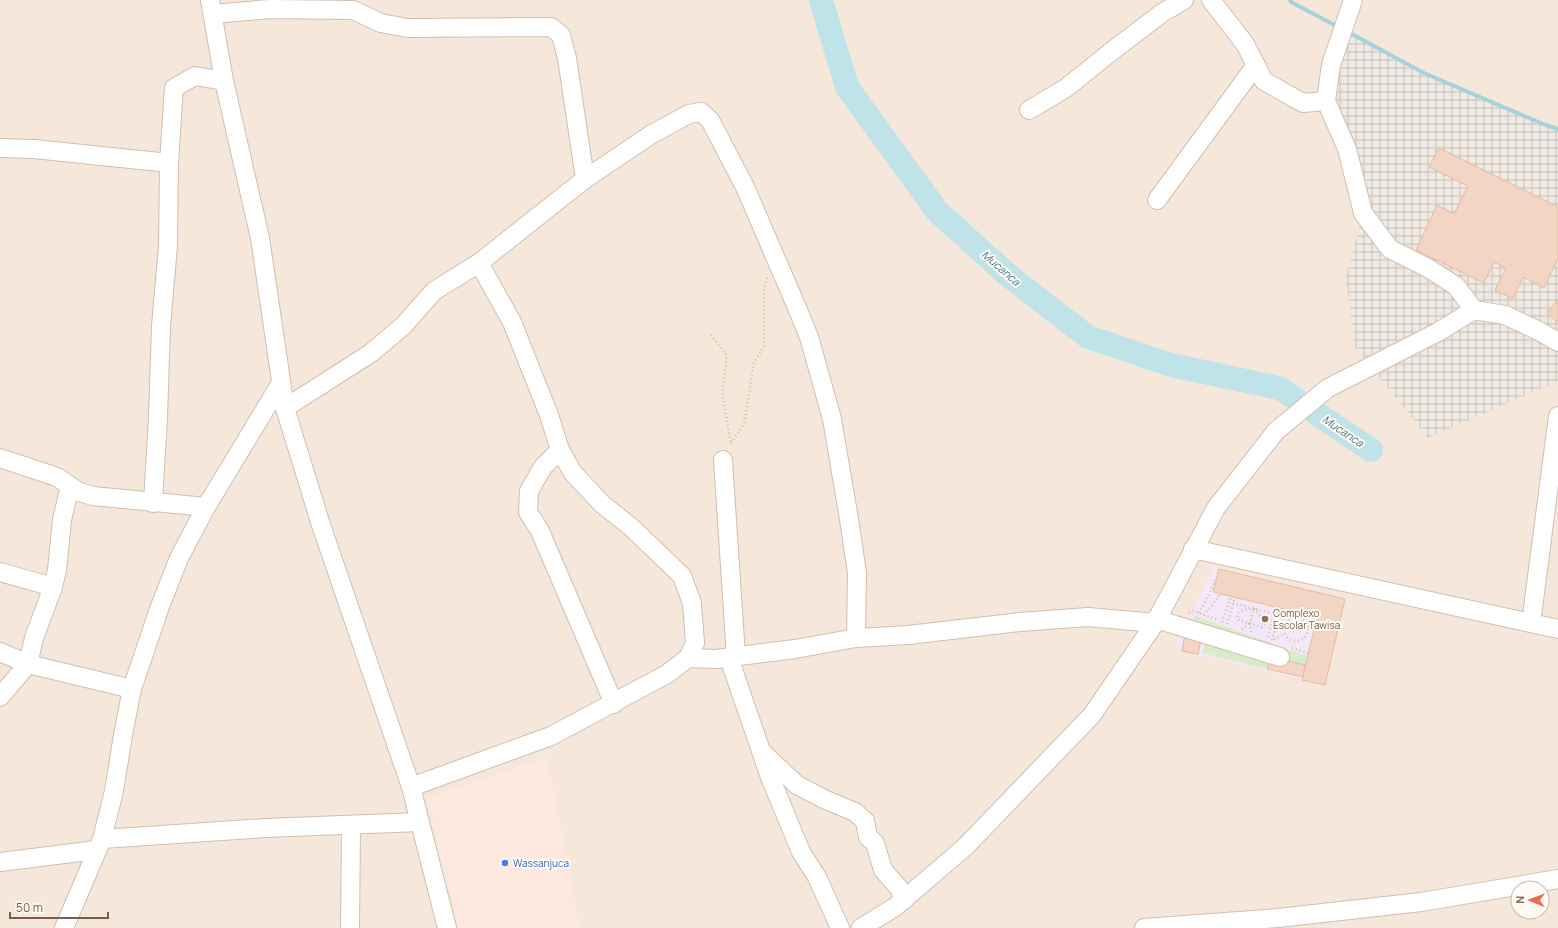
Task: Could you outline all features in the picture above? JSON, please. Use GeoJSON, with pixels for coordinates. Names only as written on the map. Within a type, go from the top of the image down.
{"type":"FeatureCollection","features":[{"type":"Feature","properties":{"kind":"street"},"geometry":{"type":"LineString","coordinates":[[1029,110],[1066,88],[1162,13],[1184,0]]}},
{"type":"Feature","properties":{"kind":"street"},"geometry":{"type":"LineString","coordinates":[[1212,0],[1245,44],[1264,80],[1303,103],[1326,101]]}},
{"type":"Feature","properties":{"kind":"street"},"geometry":{"type":"LineString","coordinates":[[1353,0],[1331,65],[1326,101],[1346,149],[1363,213],[1390,249],[1428,268],[1456,286],[1474,310]]}},
{"type":"Feature","properties":{"kind":"street"},"geometry":{"type":"LineString","coordinates":[[448,928],[411,787],[321,525],[285,408],[260,238],[224,81],[212,7],[353,10],[381,23],[407,28],[551,27],[561,35],[567,58],[585,179]]}},
{"type":"Feature","properties":{"kind":"street"},"geometry":{"type":"LineString","coordinates":[[1157,200],[1256,65]]}},
{"type":"Feature","properties":{"kind":"street"},"geometry":{"type":"LineString","coordinates":[[153,503],[161,326],[168,246],[169,163],[174,88],[195,76],[224,81]]}},
{"type":"Feature","properties":{"kind":"street"},"geometry":{"type":"LineString","coordinates":[[285,408],[370,353],[403,326],[434,291],[479,263],[585,179],[652,134],[689,114],[701,112],[710,120],[745,188],[809,337],[832,419],[850,519],[857,573],[856,638]]}},
{"type":"Feature","properties":{"kind":"street"},"geometry":{"type":"LineString","coordinates":[[0,148],[34,149],[169,163]]}},
{"type":"Feature","properties":{"kind":"street"},"geometry":{"type":"LineString","coordinates":[[411,787],[552,736],[614,704],[667,674],[688,658],[695,643],[692,602],[682,576],[631,527],[602,504],[573,473],[560,450],[549,415],[512,322],[479,263]]}},
{"type":"Feature","properties":{"kind":"street"},"geometry":{"type":"LineString","coordinates":[[861,928],[904,900],[965,847],[1092,715],[1155,621],[1216,508],[1276,430],[1328,388],[1438,332],[1474,310],[1505,315],[1558,342]]}},
{"type":"Feature","properties":{"kind":"street"},"geometry":{"type":"LineString","coordinates":[[64,928],[99,844],[114,791],[132,689],[159,609],[179,558],[206,507],[281,383]]}},
{"type":"Feature","properties":{"kind":"street"},"geometry":{"type":"LineString","coordinates":[[1531,623],[1558,416]]}},
{"type":"Feature","properties":{"kind":"street"},"geometry":{"type":"LineString","coordinates":[[560,450],[543,467],[529,491],[528,512],[540,531],[614,704]]}},
{"type":"Feature","properties":{"kind":"street"},"geometry":{"type":"LineString","coordinates":[[0,458],[57,477],[79,492],[93,496],[206,507]]}},
{"type":"Feature","properties":{"kind":"street"},"geometry":{"type":"LineString","coordinates":[[723,460],[732,657],[770,777],[801,852],[817,878],[840,928]]}},
{"type":"Feature","properties":{"kind":"street"},"geometry":{"type":"LineString","coordinates":[[0,696],[28,664],[34,638],[53,587],[57,570],[62,520],[70,486]]}},
{"type":"Feature","properties":{"kind":"street"},"geometry":{"type":"LineString","coordinates":[[1193,550],[1558,629]]}},
{"type":"Feature","properties":{"kind":"street"},"geometry":{"type":"LineString","coordinates":[[0,572],[53,587]]}},
{"type":"Feature","properties":{"kind":"street"},"geometry":{"type":"LineString","coordinates":[[688,658],[716,659],[856,638],[908,636],[1020,622],[1088,617],[1155,621],[1280,657]]}},
{"type":"Feature","properties":{"kind":"street"},"geometry":{"type":"LineString","coordinates":[[0,652],[28,664],[132,689]]}},
{"type":"Feature","properties":{"kind":"street"},"geometry":{"type":"LineString","coordinates":[[762,752],[797,785],[855,812],[865,821],[868,837],[875,843],[883,870],[899,888],[904,900]]}},
{"type":"Feature","properties":{"kind":"street"},"geometry":{"type":"LineString","coordinates":[[0,862],[99,844],[265,828],[351,826],[420,822]]}},
{"type":"Feature","properties":{"kind":"street"},"geometry":{"type":"LineString","coordinates":[[350,928],[351,826]]}},
{"type":"Feature","properties":{"kind":"street"},"geometry":{"type":"LineString","coordinates":[[1144,928],[1201,926],[1421,902],[1558,879]]}},
{"type":"Feature","properties":{"kind":"street"},"geometry":{"type":"LineString","coordinates":[[1278,918],[1299,928]]}},
{"type":"Feature","properties":{"kind":"path"},"geometry":{"type":"LineString","coordinates":[[723,460],[731,443],[744,424],[754,363],[764,346],[764,291],[768,276]]}},
{"type":"Feature","properties":{"kind":"path"},"geometry":{"type":"LineString","coordinates":[[712,335],[727,356],[722,392],[731,443]]}},
{"type":"Feature","properties":{"kind":"path"},"geometry":{"type":"LineString","coordinates":[[1199,613],[1216,580]]}},
{"type":"Feature","properties":{"kind":"path"},"geometry":{"type":"LineString","coordinates":[[1204,616],[1221,594]]}},
{"type":"Feature","properties":{"kind":"path"},"geometry":{"type":"LineString","coordinates":[[1222,622],[1231,596]]}},
{"type":"Feature","properties":{"kind":"path"},"geometry":{"type":"LineString","coordinates":[[1227,624],[1235,597]]}},
{"type":"Feature","properties":{"kind":"path"},"geometry":{"type":"LineString","coordinates":[[1234,603],[1274,614]]}},
{"type":"Feature","properties":{"kind":"path"},"geometry":{"type":"LineString","coordinates":[[1267,639],[1276,607]]}},
{"type":"Feature","properties":{"kind":"path"},"geometry":{"type":"LineString","coordinates":[[1281,608],[1272,640],[1285,634]]}},
{"type":"Feature","properties":{"kind":"path"},"geometry":{"type":"LineString","coordinates":[[1251,633],[1250,623],[1254,609]]}},
{"type":"Feature","properties":{"kind":"path"},"geometry":{"type":"LineString","coordinates":[[1254,609],[1266,622],[1262,627],[1239,620],[1237,617],[1238,613],[1244,610],[1254,609]]}},
{"type":"Feature","properties":{"kind":"path"},"geometry":{"type":"LineString","coordinates":[[1297,616],[1304,619],[1307,623],[1307,634],[1302,640],[1290,640],[1285,634],[1284,625],[1289,618],[1297,616]]}},
{"type":"Feature","properties":{"kind":"path"},"geometry":{"type":"LineString","coordinates":[[1307,623],[1317,617]]}},
{"type":"Feature","properties":{"kind":"path"},"geometry":{"type":"LineString","coordinates":[[1242,629],[1250,623]]}},
{"type":"Feature","properties":{"kind":"shaded area"},"geometry":{"type":"Polygon","coordinates":[[[0,0],[1558,0],[1558,928],[0,928],[0,0]]]}},
{"type":"Feature","properties":{"kind":"shaded area"},"geometry":{"type":"Polygon","coordinates":[[[1343,29],[1424,73],[1558,129],[1558,381],[1428,438],[1355,347],[1346,278],[1363,213],[1326,101],[1343,29]]]}},
{"type":"Feature","properties":{"kind":"shaded area","name":"Complexo Escolar Tawisa"},"geometry":{"type":"Polygon","coordinates":[[[1214,568],[1345,599],[1325,685],[1174,649],[1214,568]]]}},
{"type":"Feature","properties":{"kind":"shaded area","name":"Wassanjuca"},"geometry":{"type":"Polygon","coordinates":[[[547,757],[580,928],[458,928],[428,798],[547,757]]]}},
{"type":"Feature","properties":{"kind":"green space"},"geometry":{"type":"Polygon","coordinates":[[[1196,616],[1307,656],[1305,665],[1285,661],[1191,624],[1196,616]]]}},
{"type":"Feature","properties":{"kind":"green space"},"geometry":{"type":"Polygon","coordinates":[[[1206,641],[1270,657],[1267,669],[1202,653],[1206,641]]]}},
{"type":"Feature","properties":{"kind":"building"},"geometry":{"type":"Polygon","coordinates":[[[1439,148],[1558,207],[1558,258],[1544,288],[1523,277],[1513,299],[1495,290],[1506,268],[1494,262],[1484,283],[1416,250],[1437,205],[1454,214],[1468,186],[1429,167],[1439,148]]]}},
{"type":"Feature","properties":{"kind":"building"},"geometry":{"type":"Polygon","coordinates":[[[1558,299],[1558,322],[1547,314],[1558,299]]]}},
{"type":"Feature","properties":{"kind":"building"},"geometry":{"type":"Polygon","coordinates":[[[1219,569],[1345,599],[1325,685],[1302,680],[1317,617],[1213,592],[1219,569]]]}},
{"type":"Feature","properties":{"kind":"building"},"geometry":{"type":"Polygon","coordinates":[[[1185,635],[1201,639],[1198,654],[1182,651],[1185,635]]]}},
{"type":"Feature","properties":{"kind":"building"},"geometry":{"type":"Polygon","coordinates":[[[1185,635],[1201,639],[1198,654],[1182,651],[1185,635]]]}},
{"type":"Feature","properties":{"kind":"building"},"geometry":{"type":"Polygon","coordinates":[[[1270,657],[1305,665],[1303,677],[1267,669],[1270,657]]]}},
{"type":"Feature","properties":{"kind":"waterway","name":"Mucanca"},"geometry":{"type":"LineString","coordinates":[[821,0],[847,87],[937,211],[1009,276],[1088,337],[1171,365],[1279,388],[1296,399]]}},
{"type":"Feature","properties":{"kind":"waterway"},"geometry":{"type":"LineString","coordinates":[[1290,0],[1291,2],[1338,27]]}},
{"type":"Feature","properties":{"kind":"waterway"},"geometry":{"type":"LineString","coordinates":[[1348,32],[1424,73],[1558,129]]}},
{"type":"Feature","properties":{"kind":"waterway","name":"Mucanca"},"geometry":{"type":"LineString","coordinates":[[1316,413],[1371,450]]}},
{"type":"Feature","properties":{"kind":"place","name":"Complexo Escolar Tawisa"},"geometry":{"type":"Point","coordinates":[1265,619]}},
{"type":"Feature","properties":{"kind":"place","name":"Wassanjuca"},"geometry":{"type":"Point","coordinates":[505,863]}}]}
